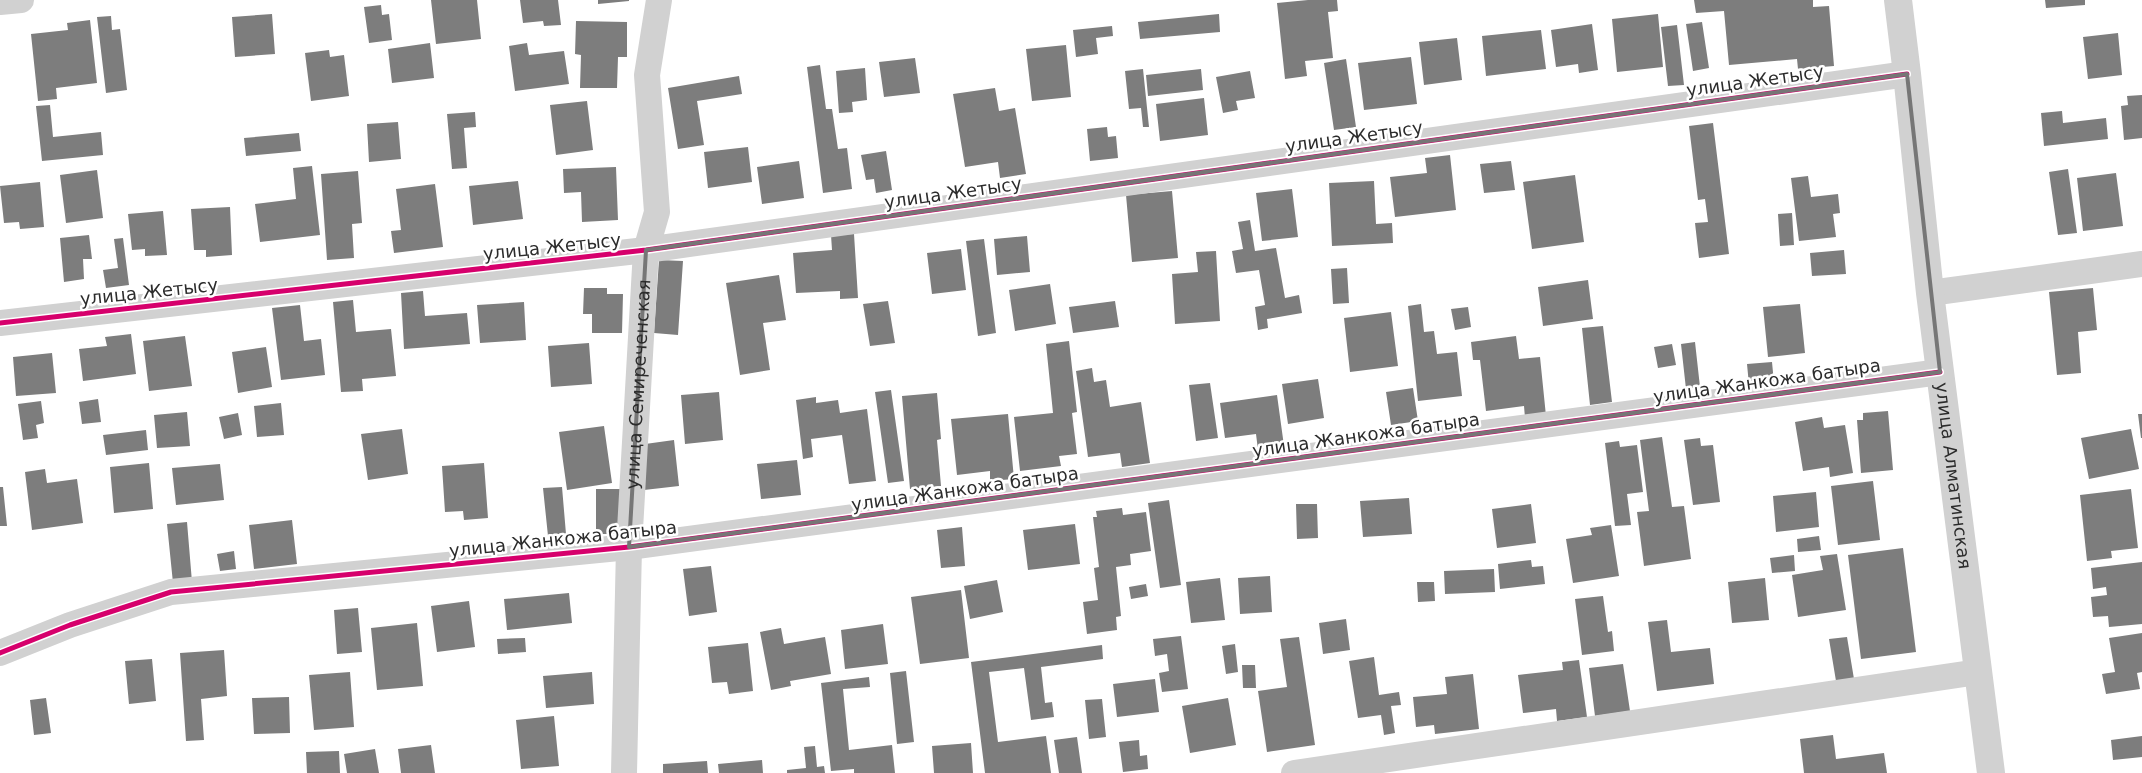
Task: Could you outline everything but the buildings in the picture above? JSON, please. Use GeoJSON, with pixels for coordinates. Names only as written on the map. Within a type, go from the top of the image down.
{"type":"FeatureCollection","features":[{"type":"Feature","properties":{"kind":"street"},"geometry":{"type":"LineString","coordinates":[[0,2],[20,0]]}},
{"type":"Feature","properties":{"kind":"street","name":"улица Семиреченская"},"geometry":{"type":"LineString","coordinates":[[624,773],[629,548],[646,250],[657,212],[647,75],[659,0]]}},
{"type":"Feature","properties":{"kind":"street","name":"улица Алматинская"},"geometry":{"type":"LineString","coordinates":[[1898,0],[1930,293],[1991,773]]}},
{"type":"Feature","properties":{"kind":"street","name":"улица Жетысу"},"geometry":{"type":"LineString","coordinates":[[0,323],[646,250],[1907,74]]}},
{"type":"Feature","properties":{"kind":"street"},"geometry":{"type":"LineString","coordinates":[[1930,293],[2142,264]]}},
{"type":"Feature","properties":{"kind":"street","name":"улица Жанкожа батыра"},"geometry":{"type":"LineString","coordinates":[[0,653],[70,625],[171,592],[629,548],[1940,372]]}},
{"type":"Feature","properties":{"kind":"street"},"geometry":{"type":"LineString","coordinates":[[1294,773],[1978,672]]}},
{"type":"Feature","properties":{"kind":"highlighted area"},"geometry":{"type":"Polygon","coordinates":[[[1907,74],[1940,372],[629,547],[646,250],[1907,74]]]}},
{"type":"Feature","properties":{"kind":"cycle path"},"geometry":{"type":"LineString","coordinates":[[0,323],[646,250],[1907,74]]}},
{"type":"Feature","properties":{"kind":"cycle path"},"geometry":{"type":"LineString","coordinates":[[0,653],[70,625],[171,592],[629,547],[1940,372]]}}]}
